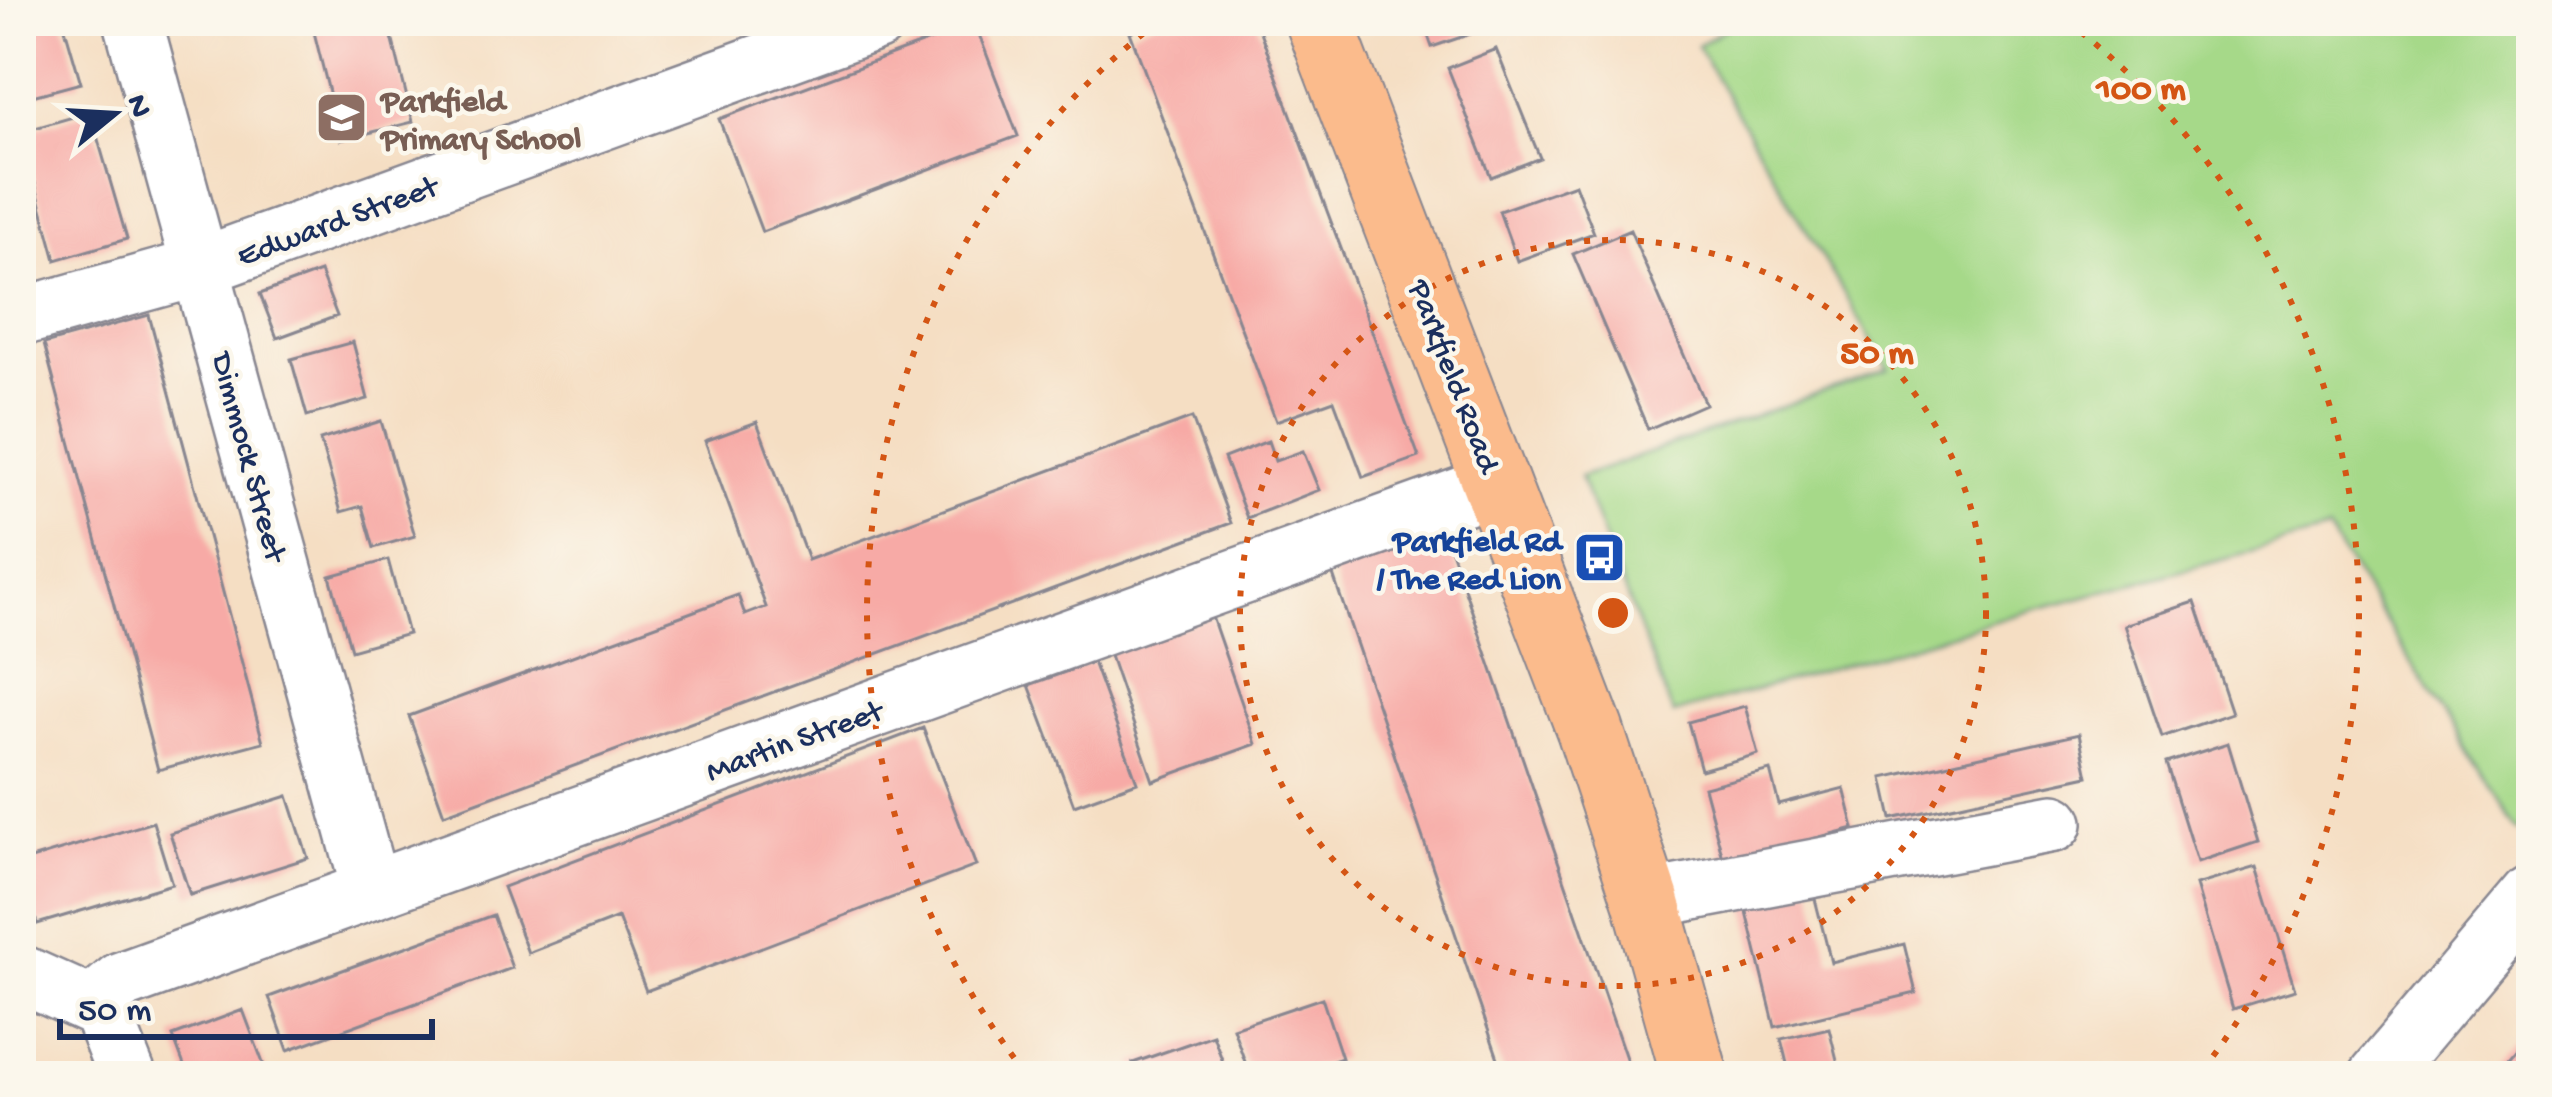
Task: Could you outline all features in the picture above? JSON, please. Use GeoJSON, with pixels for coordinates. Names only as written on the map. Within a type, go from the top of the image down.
{"type":"FeatureCollection","features":[{"type":"Feature","properties":{"kind":"main road","name":"Parkfield Road"},"geometry":{"type":"LineString","coordinates":[[1319,21],[1590,730],[1646,900],[1695,1076]]}},
{"type":"Feature","properties":{"kind":"street","name":"Dimmock Street"},"geometry":{"type":"LineString","coordinates":[[133,21],[370,891]]}},
{"type":"Feature","properties":{"kind":"street","name":"Edward Street"},"geometry":{"type":"LineString","coordinates":[[21,317],[200,267],[877,21]]}},
{"type":"Feature","properties":{"kind":"street","name":"Martin Street"},"geometry":{"type":"LineString","coordinates":[[101,1010],[107,992],[121,981],[1499,483]]}},
{"type":"Feature","properties":{"kind":"street"},"geometry":{"type":"LineString","coordinates":[[1646,900],[2054,824]]}},
{"type":"Feature","properties":{"kind":"street"},"geometry":{"type":"LineString","coordinates":[[2378,1076],[2531,896]]}},
{"type":"Feature","properties":{"kind":"street"},"geometry":{"type":"LineString","coordinates":[[21,974],[101,1010],[127,1076]]}},
{"type":"Feature","properties":{"kind":"green space"},"geometry":{"type":"Polygon","coordinates":[[[1737,21],[2531,21],[2531,816],[2517,828],[2328,532],[2033,610],[1673,714],[1580,477],[1889,369],[1697,46],[1737,21]]]}},
{"type":"Feature","properties":{"kind":"building"},"geometry":{"type":"Polygon","coordinates":[[[21,21],[63,21],[81,83],[21,99],[21,21]]]}},
{"type":"Feature","properties":{"kind":"building"},"geometry":{"type":"Polygon","coordinates":[[[358,21],[388,21],[413,122],[341,140],[314,32],[358,21]]]}},
{"type":"Feature","properties":{"kind":"building"},"geometry":{"type":"Polygon","coordinates":[[[1158,21],[1256,21],[1419,457],[1363,477],[1334,400],[1276,421],[1130,32],[1158,21]]]}},
{"type":"Feature","properties":{"kind":"building"},"geometry":{"type":"Polygon","coordinates":[[[1423,21],[1506,21],[1506,22],[1432,47],[1423,21]]]}},
{"type":"Feature","properties":{"kind":"building"},"geometry":{"type":"Polygon","coordinates":[[[975,24],[1018,136],[762,232],[719,119],[975,24]]]}},
{"type":"Feature","properties":{"kind":"building"},"geometry":{"type":"Polygon","coordinates":[[[1496,49],[1540,158],[1491,177],[1448,68],[1496,49]]]}},
{"type":"Feature","properties":{"kind":"building"},"geometry":{"type":"Polygon","coordinates":[[[90,112],[127,239],[56,260],[21,132],[90,112]]]}},
{"type":"Feature","properties":{"kind":"building"},"geometry":{"type":"Polygon","coordinates":[[[1575,184],[1594,233],[1517,261],[1499,211],[1575,184]]]}},
{"type":"Feature","properties":{"kind":"building"},"geometry":{"type":"Polygon","coordinates":[[[1630,230],[1705,404],[1648,429],[1573,254],[1630,230]]]}},
{"type":"Feature","properties":{"kind":"building"},"geometry":{"type":"Polygon","coordinates":[[[320,272],[337,316],[277,338],[260,294],[320,272]]]}},
{"type":"Feature","properties":{"kind":"building"},"geometry":{"type":"Polygon","coordinates":[[[149,315],[263,742],[158,770],[44,344],[149,315]]]}},
{"type":"Feature","properties":{"kind":"building"},"geometry":{"type":"Polygon","coordinates":[[[353,342],[368,399],[307,416],[291,359],[353,342]]]}},
{"type":"Feature","properties":{"kind":"building"},"geometry":{"type":"Polygon","coordinates":[[[1192,418],[1231,523],[444,814],[409,716],[738,595],[745,615],[766,607],[705,441],[757,422],[808,560],[1192,418]]]}},
{"type":"Feature","properties":{"kind":"building"},"geometry":{"type":"Polygon","coordinates":[[[381,421],[415,536],[374,548],[362,506],[341,512],[320,440],[381,421]]]}},
{"type":"Feature","properties":{"kind":"building"},"geometry":{"type":"Polygon","coordinates":[[[1268,441],[1275,461],[1303,451],[1319,490],[1247,518],[1224,458],[1268,441]]]}},
{"type":"Feature","properties":{"kind":"building"},"geometry":{"type":"Polygon","coordinates":[[[1444,530],[1631,1076],[1504,1076],[1331,569],[1444,530]]]}},
{"type":"Feature","properties":{"kind":"building"},"geometry":{"type":"Polygon","coordinates":[[[388,560],[408,634],[351,650],[330,576],[388,560]]]}},
{"type":"Feature","properties":{"kind":"building"},"geometry":{"type":"Polygon","coordinates":[[[2195,602],[2232,713],[2162,737],[2124,625],[2195,602]]]}},
{"type":"Feature","properties":{"kind":"building"},"geometry":{"type":"Polygon","coordinates":[[[1212,617],[1256,744],[1153,781],[1109,653],[1212,617]]]}},
{"type":"Feature","properties":{"kind":"building"},"geometry":{"type":"Polygon","coordinates":[[[1093,662],[1137,782],[1074,805],[1029,685],[1093,662]]]}},
{"type":"Feature","properties":{"kind":"building"},"geometry":{"type":"Polygon","coordinates":[[[1745,706],[1758,754],[1701,770],[1688,722],[1745,706]]]}},
{"type":"Feature","properties":{"kind":"building"},"geometry":{"type":"Polygon","coordinates":[[[923,728],[976,866],[646,991],[618,918],[528,953],[503,887],[923,728]]]}},
{"type":"Feature","properties":{"kind":"building"},"geometry":{"type":"Polygon","coordinates":[[[2079,734],[2088,776],[1892,819],[1883,778],[2079,734]]]}},
{"type":"Feature","properties":{"kind":"building"},"geometry":{"type":"Polygon","coordinates":[[[2228,743],[2258,842],[2197,862],[2166,763],[2228,743]]]}},
{"type":"Feature","properties":{"kind":"building"},"geometry":{"type":"Polygon","coordinates":[[[1770,770],[1779,805],[1844,788],[1854,828],[1724,862],[1704,787],[1770,770]]]}},
{"type":"Feature","properties":{"kind":"building"},"geometry":{"type":"Polygon","coordinates":[[[288,796],[308,858],[190,895],[170,833],[288,796]]]}},
{"type":"Feature","properties":{"kind":"building"},"geometry":{"type":"Polygon","coordinates":[[[153,822],[172,884],[37,924],[21,862],[153,822]]]}},
{"type":"Feature","properties":{"kind":"building"},"geometry":{"type":"Polygon","coordinates":[[[2257,867],[2295,990],[2233,1009],[2196,885],[2257,867]]]}},
{"type":"Feature","properties":{"kind":"building"},"geometry":{"type":"Polygon","coordinates":[[[1812,887],[1831,962],[1904,944],[1916,993],[1775,1027],[1745,904],[1812,887]]]}},
{"type":"Feature","properties":{"kind":"building"},"geometry":{"type":"Polygon","coordinates":[[[493,915],[512,968],[288,1050],[269,997],[493,915]]]}},
{"type":"Feature","properties":{"kind":"building"},"geometry":{"type":"Polygon","coordinates":[[[1322,998],[1342,1058],[1289,1076],[1250,1076],[1233,1028],[1322,998]]]}},
{"type":"Feature","properties":{"kind":"building"},"geometry":{"type":"Polygon","coordinates":[[[243,1010],[266,1071],[252,1076],[188,1076],[173,1036],[243,1010]]]}},
{"type":"Feature","properties":{"kind":"building"},"geometry":{"type":"Polygon","coordinates":[[[1829,1028],[1841,1076],[1790,1076],[1781,1039],[1829,1028]]]}},
{"type":"Feature","properties":{"kind":"building"},"geometry":{"type":"Polygon","coordinates":[[[2531,1033],[2531,1076],[2494,1076],[2531,1033]]]}},
{"type":"Feature","properties":{"kind":"building"},"geometry":{"type":"Polygon","coordinates":[[[1213,1035],[1228,1076],[1138,1076],[1133,1063],[1213,1035]]]}},
{"type":"Feature","properties":{"kind":"place","name":"Parkfield Primary School"},"geometry":{"type":"Point","coordinates":[342,117]}},
{"type":"Feature","properties":{"kind":"place","name":"Parkfield Rd / The Red Lion"},"geometry":{"type":"Point","coordinates":[1600,557]}}]}
